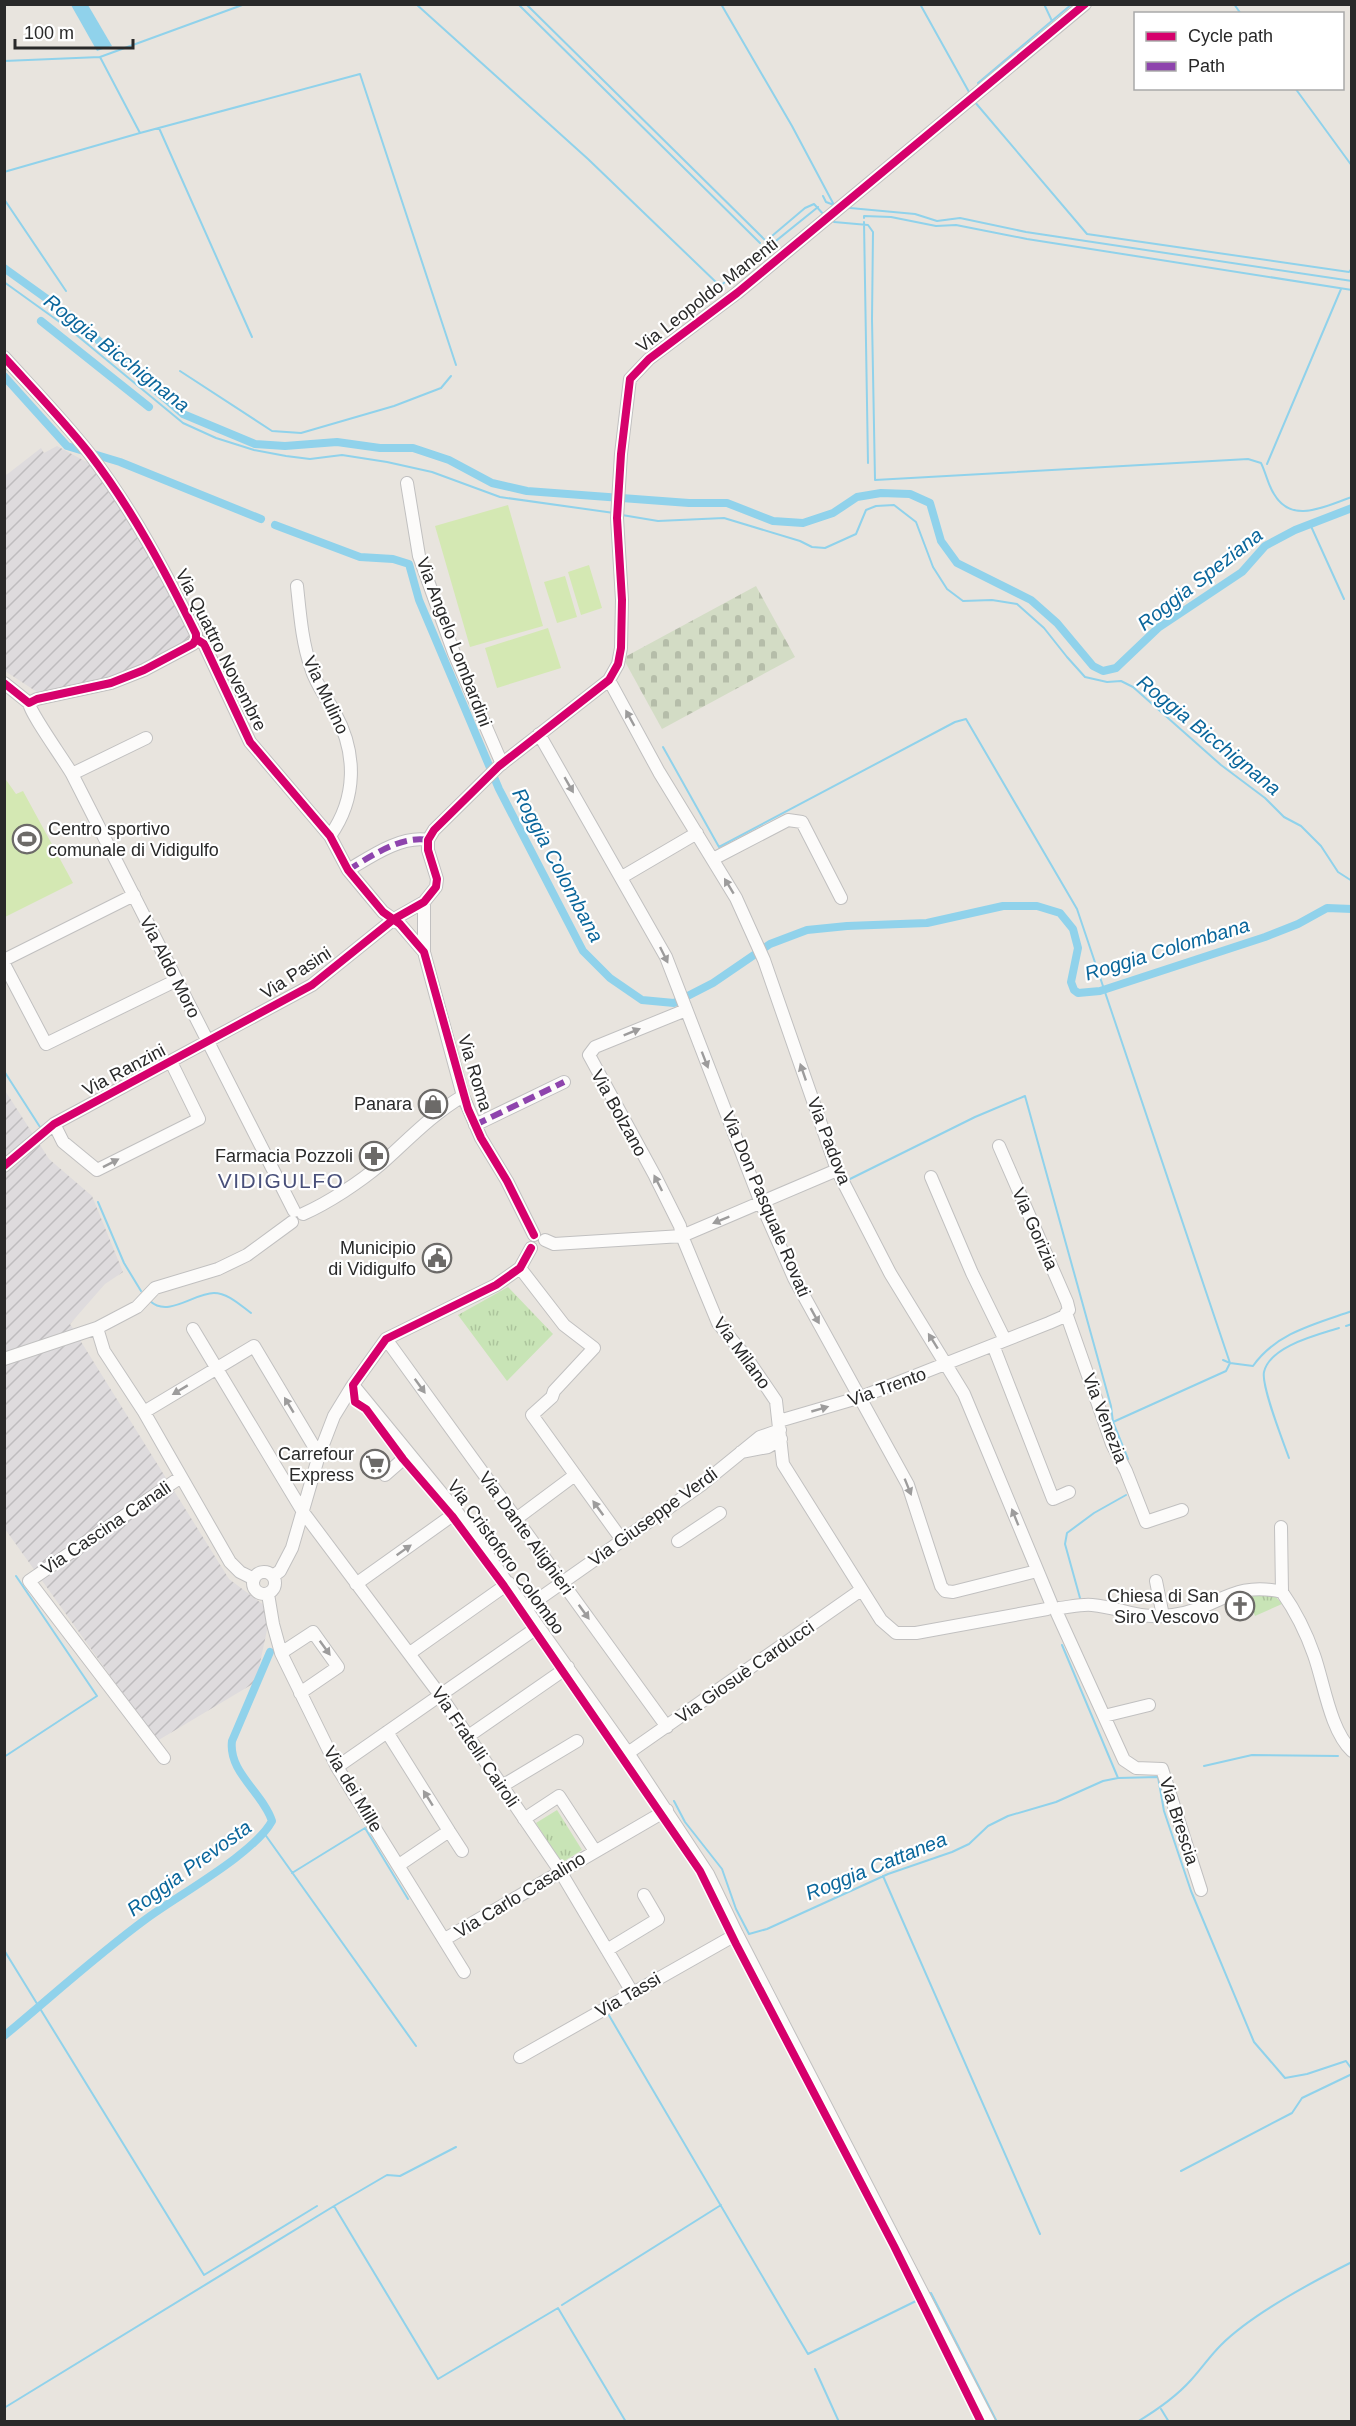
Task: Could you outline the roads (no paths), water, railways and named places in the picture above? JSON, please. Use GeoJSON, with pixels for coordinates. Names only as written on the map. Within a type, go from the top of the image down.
{"type":"FeatureCollection","features":[{"type":"Feature","properties":{"kind":"street","name":"Via Leopoldo Manenti"},"geometry":{"type":"LineString","coordinates":[[609,680],[618,664],[621,648],[622,600],[617,518],[618,486],[630,379],[649,359],[737,293],[1085,4]]}},
{"type":"Feature","properties":{"kind":"street","name":"Via Quattro Novembre"},"geometry":{"type":"LineString","coordinates":[[4,357],[88,452],[137,522],[166,572],[196,634],[196,639],[204,644],[250,742],[330,836],[348,870]]}},
{"type":"Feature","properties":{"kind":"street","name":"Via Angelo Lombardini"},"geometry":{"type":"LineString","coordinates":[[407,483],[419,556],[457,660],[501,765]]}},
{"type":"Feature","properties":{"kind":"street","name":"Via Mulino"},"geometry":{"type":"LineString","coordinates":[[297,586],[305,649],[312,671],[350,745],[352,765],[348,798],[338,825],[330,836]]}},
{"type":"Feature","properties":{"kind":"street"},"geometry":{"type":"LineString","coordinates":[[4,683],[33,701],[92,688],[126,677],[193,644],[196,639]]}},
{"type":"Feature","properties":{"kind":"street"},"geometry":{"type":"LineString","coordinates":[[394,919],[424,902],[436,887],[437,879],[428,850],[428,840],[455,808],[501,765],[609,680]]}},
{"type":"Feature","properties":{"kind":"street","name":"Via Padova"},"geometry":{"type":"LineString","coordinates":[[609,680],[659,772],[736,898],[764,960],[837,1170],[890,1273],[964,1394],[1054,1608]]}},
{"type":"Feature","properties":{"kind":"street","name":"Via Aldo Moro"},"geometry":{"type":"LineString","coordinates":[[33,701],[42,726],[72,774],[296,1216]]}},
{"type":"Feature","properties":{"kind":"street","name":"Via Don Pasquale Rovati"},"geometry":{"type":"LineString","coordinates":[[539,734],[666,957],[761,1203],[794,1278],[908,1485],[941,1586],[945,1591],[953,1592],[1037,1571]]}},
{"type":"Feature","properties":{"kind":"street"},"geometry":{"type":"LineString","coordinates":[[72,774],[146,738]]}},
{"type":"Feature","properties":{"kind":"street"},"geometry":{"type":"LineString","coordinates":[[712,859],[788,820],[802,822],[841,898]]}},
{"type":"Feature","properties":{"kind":"street"},"geometry":{"type":"LineString","coordinates":[[621,877],[697,833]]}},
{"type":"Feature","properties":{"kind":"street"},"geometry":{"type":"LineString","coordinates":[[348,870],[393,846],[419,838],[428,840]]}},
{"type":"Feature","properties":{"kind":"street","name":"Via Roma"},"geometry":{"type":"LineString","coordinates":[[348,870],[383,912],[394,919],[424,952]]}},
{"type":"Feature","properties":{"kind":"street"},"geometry":{"type":"LineString","coordinates":[[134,895],[4,962],[46,1044],[177,980]]}},
{"type":"Feature","properties":{"kind":"street","name":"Via Roma"},"geometry":{"type":"LineString","coordinates":[[424,902],[424,952],[463,1096],[475,1125],[540,1238]]}},
{"type":"Feature","properties":{"kind":"street","name":"Via Pasini"},"geometry":{"type":"LineString","coordinates":[[208,1042],[312,985],[394,919]]}},
{"type":"Feature","properties":{"kind":"street","name":"Via Bolzano"},"geometry":{"type":"LineString","coordinates":[[682,1236],[680,1226],[655,1176],[589,1055],[595,1047],[685,1008]]}},
{"type":"Feature","properties":{"kind":"street","name":"Via Ranzini"},"geometry":{"type":"LineString","coordinates":[[171,1062],[200,1119],[97,1170],[63,1142],[54,1124],[208,1042]]}},
{"type":"Feature","properties":{"kind":"street"},"geometry":{"type":"LineString","coordinates":[[475,1125],[564,1082]]}},
{"type":"Feature","properties":{"kind":"street"},"geometry":{"type":"LineString","coordinates":[[4,1359],[97,1328],[137,1307],[155,1288],[218,1269],[248,1255],[296,1216],[326,1201],[380,1166],[432,1116],[463,1096]]}},
{"type":"Feature","properties":{"kind":"street"},"geometry":{"type":"LineString","coordinates":[[4,1166],[54,1124]]}},
{"type":"Feature","properties":{"kind":"street","name":"Via Gorizia"},"geometry":{"type":"LineString","coordinates":[[999,1146],[1067,1302],[1066,1313]]}},
{"type":"Feature","properties":{"kind":"street"},"geometry":{"type":"LineString","coordinates":[[540,1238],[554,1244],[682,1236],[837,1170]]}},
{"type":"Feature","properties":{"kind":"street"},"geometry":{"type":"LineString","coordinates":[[931,1178],[999,1343],[1053,1499],[1070,1492]]}},
{"type":"Feature","properties":{"kind":"street","name":"Via Milano"},"geometry":{"type":"LineString","coordinates":[[682,1236],[718,1323],[752,1365],[776,1401],[783,1464],[861,1590]]}},
{"type":"Feature","properties":{"kind":"street"},"geometry":{"type":"LineString","coordinates":[[273,1576],[280,1571],[292,1548],[319,1455],[334,1416],[386,1339],[496,1285],[520,1268],[531,1248],[535,1251],[542,1249],[540,1238]]}},
{"type":"Feature","properties":{"kind":"street"},"geometry":{"type":"LineString","coordinates":[[520,1268],[564,1325],[594,1348],[554,1391],[552,1397],[532,1415],[622,1540]]}},
{"type":"Feature","properties":{"kind":"street","name":"Via Trento"},"geometry":{"type":"LineString","coordinates":[[780,1430],[1065,1316],[1066,1313]]}},
{"type":"Feature","properties":{"kind":"street","name":"Via Venezia"},"geometry":{"type":"LineString","coordinates":[[1066,1313],[1112,1444],[1146,1522],[1182,1510]]}},
{"type":"Feature","properties":{"kind":"street"},"geometry":{"type":"LineString","coordinates":[[97,1328],[104,1351],[144,1412],[230,1562],[240,1572],[254,1579]]}},
{"type":"Feature","properties":{"kind":"street","name":"Via Fratelli Cairoli"},"geometry":{"type":"LineString","coordinates":[[193,1329],[303,1512],[440,1695],[560,1871],[632,1992]]}},
{"type":"Feature","properties":{"kind":"street","name":"Via Dante Alighieri"},"geometry":{"type":"LineString","coordinates":[[386,1339],[667,1727]]}},
{"type":"Feature","properties":{"kind":"street"},"geometry":{"type":"LineString","coordinates":[[144,1412],[254,1346],[319,1455]]}},
{"type":"Feature","properties":{"kind":"street","name":"Via Cristoforo Colombo"},"geometry":{"type":"LineString","coordinates":[[353,1385],[458,1512],[628,1753],[708,1874],[737,1935],[989,2421]]}},
{"type":"Feature","properties":{"kind":"street"},"geometry":{"type":"LineString","coordinates":[[740,1453],[776,1444],[780,1430]]}},
{"type":"Feature","properties":{"kind":"street","name":"Via Giuseppe Verdi"},"geometry":{"type":"LineString","coordinates":[[526,1608],[701,1485],[760,1437],[780,1430]]}},
{"type":"Feature","properties":{"kind":"street"},"geometry":{"type":"LineString","coordinates":[[756,1450],[766,1452],[783,1464]]}},
{"type":"Feature","properties":{"kind":"street"},"geometry":{"type":"LineString","coordinates":[[385,1475],[409,1454]]}},
{"type":"Feature","properties":{"kind":"street"},"geometry":{"type":"LineString","coordinates":[[516,1519],[575,1475]]}},
{"type":"Feature","properties":{"kind":"street","name":"Via Cascina Canali"},"geometry":{"type":"LineString","coordinates":[[164,1758],[29,1581],[181,1477]]}},
{"type":"Feature","properties":{"kind":"street"},"geometry":{"type":"LineString","coordinates":[[356,1584],[458,1512]]}},
{"type":"Feature","properties":{"kind":"street"},"geometry":{"type":"LineString","coordinates":[[678,1541],[720,1513]]}},
{"type":"Feature","properties":{"kind":"street"},"geometry":{"type":"LineString","coordinates":[[1281,1527],[1282,1592],[1297,1613],[1314,1654],[1337,1729],[1352,1751]]}},
{"type":"Feature","properties":{"kind":"street"},"geometry":{"type":"LineString","coordinates":[[262,1572],[273,1576],[275,1586],[268,1594],[257,1592],[254,1579],[262,1572]]}},
{"type":"Feature","properties":{"kind":"street"},"geometry":{"type":"LineString","coordinates":[[1156,1581],[1163,1616]]}},
{"type":"Feature","properties":{"kind":"street"},"geometry":{"type":"LineString","coordinates":[[410,1653],[509,1583]]}},
{"type":"Feature","properties":{"kind":"street"},"geometry":{"type":"LineString","coordinates":[[861,1590],[881,1620],[896,1633],[916,1633],[1054,1608],[1089,1605],[1137,1616],[1163,1616],[1200,1608],[1244,1589],[1265,1588],[1282,1592]]}},
{"type":"Feature","properties":{"kind":"street","name":"Via Giosuè Carducci"},"geometry":{"type":"LineString","coordinates":[[628,1753],[861,1590]]}},
{"type":"Feature","properties":{"kind":"street","name":"Via dei Mille"},"geometry":{"type":"LineString","coordinates":[[268,1594],[281,1653],[337,1767],[464,1972]]}},
{"type":"Feature","properties":{"kind":"street","name":"Via Brescia"},"geometry":{"type":"LineString","coordinates":[[1054,1608],[1124,1760],[1136,1768],[1162,1769],[1201,1890]]}},
{"type":"Feature","properties":{"kind":"street"},"geometry":{"type":"LineString","coordinates":[[337,1767],[538,1626]]}},
{"type":"Feature","properties":{"kind":"street"},"geometry":{"type":"LineString","coordinates":[[281,1653],[313,1632],[338,1667],[300,1693]]}},
{"type":"Feature","properties":{"kind":"street"},"geometry":{"type":"LineString","coordinates":[[467,1737],[568,1667]]}},
{"type":"Feature","properties":{"kind":"street"},"geometry":{"type":"LineString","coordinates":[[1104,1716],[1149,1705]]}},
{"type":"Feature","properties":{"kind":"street"},"geometry":{"type":"LineString","coordinates":[[387,1732],[462,1851]]}},
{"type":"Feature","properties":{"kind":"street"},"geometry":{"type":"LineString","coordinates":[[502,1786],[577,1741]]}},
{"type":"Feature","properties":{"kind":"street","name":"Via Carlo Casalino"},"geometry":{"type":"LineString","coordinates":[[524,1819],[559,1796],[595,1851]]}},
{"type":"Feature","properties":{"kind":"street","name":"Via Carlo Casalino"},"geometry":{"type":"LineString","coordinates":[[445,1940],[667,1810]]}},
{"type":"Feature","properties":{"kind":"street"},"geometry":{"type":"LineString","coordinates":[[399,1865],[450,1831]]}},
{"type":"Feature","properties":{"kind":"street"},"geometry":{"type":"LineString","coordinates":[[607,1950],[658,1919],[644,1895]]}},
{"type":"Feature","properties":{"kind":"street","name":"Via Tassi"},"geometry":{"type":"LineString","coordinates":[[520,2056],[737,1935]]}},
{"type":"Feature","properties":{"kind":"water"},"geometry":{"type":"Polygon","coordinates":[[[71,5],[88,5],[112,46],[97,51],[71,5]]]}},
{"type":"Feature","properties":{"kind":"waterway"},"geometry":{"type":"LineString","coordinates":[[100,57],[245,4]]}},
{"type":"Feature","properties":{"kind":"waterway"},"geometry":{"type":"LineString","coordinates":[[416,4],[588,159],[720,286],[818,207]]}},
{"type":"Feature","properties":{"kind":"waterway"},"geometry":{"type":"LineString","coordinates":[[518,4],[760,243]]}},
{"type":"Feature","properties":{"kind":"waterway"},"geometry":{"type":"LineString","coordinates":[[526,4],[766,241],[805,208],[814,204],[825,216]]}},
{"type":"Feature","properties":{"kind":"waterway"},"geometry":{"type":"LineString","coordinates":[[721,4],[792,126],[834,205]]}},
{"type":"Feature","properties":{"kind":"waterway"},"geometry":{"type":"LineString","coordinates":[[920,4],[969,92]]}},
{"type":"Feature","properties":{"kind":"waterway"},"geometry":{"type":"LineString","coordinates":[[1044,4],[1052,21]]}},
{"type":"Feature","properties":{"kind":"waterway"},"geometry":{"type":"LineString","coordinates":[[978,83],[1072,4]]}},
{"type":"Feature","properties":{"kind":"waterway"},"geometry":{"type":"LineString","coordinates":[[1234,4],[1240,12]]}},
{"type":"Feature","properties":{"kind":"waterway"},"geometry":{"type":"LineString","coordinates":[[4,61],[100,57],[140,133],[360,74],[456,365]]}},
{"type":"Feature","properties":{"kind":"waterway"},"geometry":{"type":"LineString","coordinates":[[1296,90],[1352,166]]}},
{"type":"Feature","properties":{"kind":"waterway"},"geometry":{"type":"LineString","coordinates":[[974,101],[1087,234],[1349,272],[1352,268]]}},
{"type":"Feature","properties":{"kind":"waterway"},"geometry":{"type":"LineString","coordinates":[[159,128],[252,337]]}},
{"type":"Feature","properties":{"kind":"waterway"},"geometry":{"type":"LineString","coordinates":[[4,172],[140,133]]}},
{"type":"Feature","properties":{"kind":"waterway"},"geometry":{"type":"LineString","coordinates":[[823,196],[826,202],[834,205]]}},
{"type":"Feature","properties":{"kind":"waterway"},"geometry":{"type":"LineString","coordinates":[[4,199],[66,291]]}},
{"type":"Feature","properties":{"kind":"waterway"},"geometry":{"type":"LineString","coordinates":[[850,208],[915,214],[937,221],[960,218],[1026,232],[1352,281]]}},
{"type":"Feature","properties":{"kind":"waterway"},"geometry":{"type":"LineString","coordinates":[[864,218],[864,216],[891,217],[936,226],[956,225],[1027,239],[1352,290]]}},
{"type":"Feature","properties":{"kind":"waterway"},"geometry":{"type":"LineString","coordinates":[[834,222],[868,225],[873,232],[875,480],[1248,459],[1261,463],[1274,494],[1290,509],[1310,510],[1352,497]]}},
{"type":"Feature","properties":{"kind":"waterway"},"geometry":{"type":"LineString","coordinates":[[864,222],[868,463]]}},
{"type":"Feature","properties":{"kind":"waterway","name":"Roggia Speziana"},"geometry":{"type":"LineString","coordinates":[[4,268],[68,314],[183,414],[255,444],[285,446],[337,442],[380,448],[413,448],[449,460],[492,483],[527,491],[689,503],[727,503],[773,521],[803,523],[833,513],[857,497],[881,493],[910,494],[930,503],[941,541],[957,563],[1031,600],[1057,623],[1093,666],[1103,671],[1116,668],[1158,628],[1242,572],[1265,546],[1295,530],[1352,508]]}},
{"type":"Feature","properties":{"kind":"waterway","name":"Roggia Bicchignana"},"geometry":{"type":"LineString","coordinates":[[4,282],[68,328],[183,423],[216,438],[254,450],[286,456],[310,459],[342,455],[387,462],[432,472],[500,497],[614,513]]}},
{"type":"Feature","properties":{"kind":"waterway"},"geometry":{"type":"LineString","coordinates":[[1267,464],[1341,289]]}},
{"type":"Feature","properties":{"kind":"waterway","name":"Roggia Prevosta"},"geometry":{"type":"LineString","coordinates":[[41,321],[149,407]]}},
{"type":"Feature","properties":{"kind":"waterway"},"geometry":{"type":"LineString","coordinates":[[180,371],[272,431],[301,433],[394,406],[441,388],[451,376]]}},
{"type":"Feature","properties":{"kind":"waterway","name":"Roggia Colombana"},"geometry":{"type":"LineString","coordinates":[[4,376],[67,446],[120,462],[261,519]]}},
{"type":"Feature","properties":{"kind":"waterway","name":"Roggia Bicchignana"},"geometry":{"type":"LineString","coordinates":[[622,515],[658,521],[724,518],[800,541],[812,547],[825,548],[856,534],[866,510],[876,506],[894,505],[916,522],[933,567],[947,589],[963,601],[992,600],[1017,604],[1044,628],[1085,677],[1107,682],[1121,681],[1133,687],[1221,765],[1265,798],[1284,817],[1301,826],[1321,846],[1338,872],[1352,881]]}},
{"type":"Feature","properties":{"kind":"waterway"},"geometry":{"type":"LineString","coordinates":[[1310,524],[1344,599]]}},
{"type":"Feature","properties":{"kind":"waterway","name":"Roggia Colombana"},"geometry":{"type":"LineString","coordinates":[[275,525],[360,557],[393,559],[409,564],[419,600],[499,789],[583,951],[610,978],[642,1000],[674,1003],[713,983],[770,944],[807,930],[927,923],[1003,906],[1037,906],[1060,913],[1073,929],[1078,948],[1071,982],[1074,990],[1078,993],[1100,991],[1265,937],[1298,924],[1327,908],[1352,909]]}},
{"type":"Feature","properties":{"kind":"waterway"},"geometry":{"type":"LineString","coordinates":[[663,747],[719,847],[955,722],[966,719],[1077,909],[1230,1363],[1226,1371],[1113,1422],[1128,1459]]}},
{"type":"Feature","properties":{"kind":"waterway","name":"Roggia Cattanea"},"geometry":{"type":"LineString","coordinates":[[4,1071],[40,1127]]}},
{"type":"Feature","properties":{"kind":"waterway"},"geometry":{"type":"LineString","coordinates":[[850,1179],[975,1117],[1025,1096],[1111,1406],[1113,1422]]}},
{"type":"Feature","properties":{"kind":"waterway","name":"Roggia Cattanea"},"geometry":{"type":"LineString","coordinates":[[98,1202],[124,1263],[141,1291]]}},
{"type":"Feature","properties":{"kind":"waterway","name":"Roggia Cattanea"},"geometry":{"type":"LineString","coordinates":[[150,1301],[157,1306],[165,1307],[214,1293],[234,1300],[251,1313]]}},
{"type":"Feature","properties":{"kind":"waterway"},"geometry":{"type":"LineString","coordinates":[[1223,1360],[1253,1366],[1273,1345],[1297,1331],[1352,1311]]}},
{"type":"Feature","properties":{"kind":"waterway"},"geometry":{"type":"LineString","coordinates":[[1346,1326],[1352,1324]]}},
{"type":"Feature","properties":{"kind":"waterway"},"geometry":{"type":"LineString","coordinates":[[1289,1458],[1269,1401],[1264,1372],[1268,1363],[1285,1348],[1339,1328]]}},
{"type":"Feature","properties":{"kind":"waterway"},"geometry":{"type":"LineString","coordinates":[[1080,1598],[1065,1544],[1067,1533],[1094,1513],[1126,1495]]}},
{"type":"Feature","properties":{"kind":"waterway"},"geometry":{"type":"LineString","coordinates":[[4,1757],[97,1696],[16,1576]]}},
{"type":"Feature","properties":{"kind":"waterway"},"geometry":{"type":"LineString","coordinates":[[1062,1645],[1118,1778]]}},
{"type":"Feature","properties":{"kind":"waterway","name":"Roggia Prevosta"},"geometry":{"type":"LineString","coordinates":[[4,2036],[128,1933],[233,1860],[263,1834],[272,1821],[268,1811],[235,1763],[232,1741],[270,1652]]}},
{"type":"Feature","properties":{"kind":"waterway","name":"Roggia Cattanea"},"geometry":{"type":"LineString","coordinates":[[1204,1766],[1252,1755],[1338,1756]]}},
{"type":"Feature","properties":{"kind":"waterway","name":"Roggia Cattanea"},"geometry":{"type":"LineString","coordinates":[[674,1801],[685,1822],[722,1869],[736,1909],[749,1934],[767,1929],[888,1874],[952,1852],[969,1844],[988,1826],[1008,1816],[1056,1802],[1103,1781],[1118,1778],[1158,1777],[1164,1811],[1191,1891],[1254,2042],[1285,2078],[1307,2074],[1346,2061],[1351,2068]]}},
{"type":"Feature","properties":{"kind":"waterway"},"geometry":{"type":"LineString","coordinates":[[292,1873],[365,1828],[408,1899]]}},
{"type":"Feature","properties":{"kind":"waterway"},"geometry":{"type":"LineString","coordinates":[[264,1833],[416,2046]]}},
{"type":"Feature","properties":{"kind":"waterway"},"geometry":{"type":"LineString","coordinates":[[883,1876],[1040,2234]]}},
{"type":"Feature","properties":{"kind":"waterway"},"geometry":{"type":"LineString","coordinates":[[4,1950],[204,2275],[317,2206]]}},
{"type":"Feature","properties":{"kind":"waterway"},"geometry":{"type":"LineString","coordinates":[[607,2012],[808,2354],[918,2300]]}},
{"type":"Feature","properties":{"kind":"waterway"},"geometry":{"type":"LineString","coordinates":[[1181,2171],[1292,2113],[1302,2098],[1352,2074]]}},
{"type":"Feature","properties":{"kind":"waterway"},"geometry":{"type":"LineString","coordinates":[[334,2206],[387,2175],[400,2176],[456,2147]]}},
{"type":"Feature","properties":{"kind":"waterway"},"geometry":{"type":"LineString","coordinates":[[562,2305],[721,2205]]}},
{"type":"Feature","properties":{"kind":"waterway"},"geometry":{"type":"LineString","coordinates":[[4,2408],[334,2206],[438,2379],[558,2308],[626,2422]]}},
{"type":"Feature","properties":{"kind":"waterway"},"geometry":{"type":"LineString","coordinates":[[1137,2422],[1179,2392],[1221,2345],[1248,2322],[1301,2289],[1352,2262]]}},
{"type":"Feature","properties":{"kind":"waterway"},"geometry":{"type":"LineString","coordinates":[[928,2294],[931,2293],[997,2422]]}},
{"type":"Feature","properties":{"kind":"waterway"},"geometry":{"type":"LineString","coordinates":[[815,2369],[839,2422]]}},
{"type":"Feature","properties":{"kind":"waterway"},"geometry":{"type":"LineString","coordinates":[[1161,2409],[1169,2422]]}},
{"type":"Feature","properties":{"kind":"place","name":"Centro sportivo comunale di Vidigulfo"},"geometry":{"type":"Point","coordinates":[27,839]}},
{"type":"Feature","properties":{"kind":"place","name":"Panara"},"geometry":{"type":"Point","coordinates":[433,1104]}},
{"type":"Feature","properties":{"kind":"place","name":"Farmacia Pozzoli"},"geometry":{"type":"Point","coordinates":[374,1156]}},
{"type":"Feature","properties":{"kind":"place","name":"Municipio di Vidigulfo"},"geometry":{"type":"Point","coordinates":[437,1258]}},
{"type":"Feature","properties":{"kind":"place","name":"Carrefour Express"},"geometry":{"type":"Point","coordinates":[375,1464]}},
{"type":"Feature","properties":{"kind":"place","name":"Chiesa di San Siro Vescovo"},"geometry":{"type":"Point","coordinates":[1240,1606]}},
{"type":"Feature","properties":{"kind":"district","name":"VIDIGULFO"},"geometry":{"type":"Point","coordinates":[281,1181]}}]}
